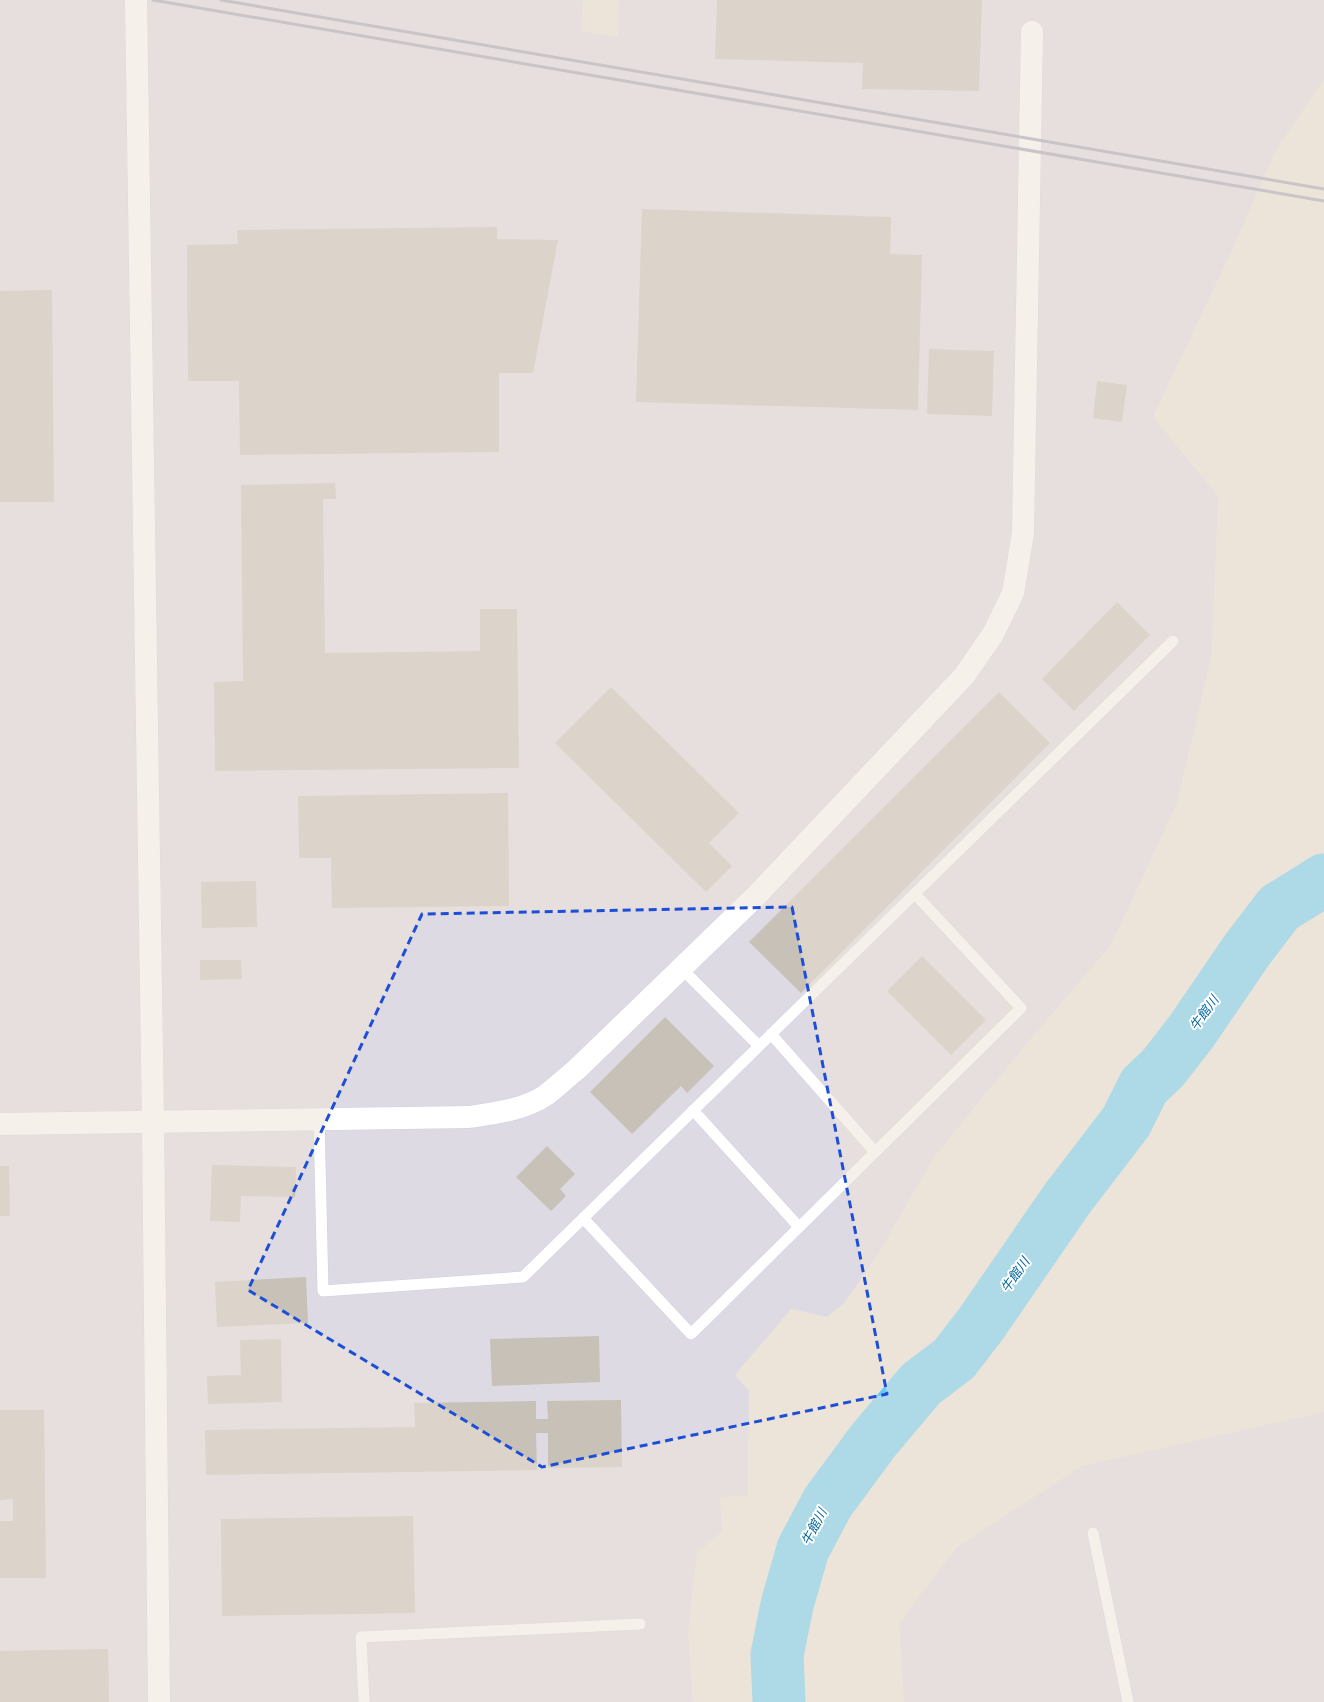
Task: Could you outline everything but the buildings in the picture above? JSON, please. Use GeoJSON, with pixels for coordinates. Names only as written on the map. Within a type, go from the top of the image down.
{"type":"FeatureCollection","features":[{"type":"Feature","properties":{"kind":"street"},"geometry":{"type":"LineString","coordinates":[[136,0],[153,1122],[159,1702]]}},
{"type":"Feature","properties":{"kind":"street"},"geometry":{"type":"LineString","coordinates":[[0,1124],[454,1117],[494,1113],[524,1106],[545,1095],[577,1069],[755,897],[964,676],[993,634],[1013,593],[1023,533],[1032,32]]}},
{"type":"Feature","properties":{"kind":"lane"},"geometry":{"type":"LineString","coordinates":[[319,1119],[322,1291],[523,1277],[1173,641]]}},
{"type":"Feature","properties":{"kind":"lane"},"geometry":{"type":"LineString","coordinates":[[583,1218],[691,1334],[1021,1008],[914,894]]}},
{"type":"Feature","properties":{"kind":"lane"},"geometry":{"type":"LineString","coordinates":[[681,968],[759,1046]]}},
{"type":"Feature","properties":{"kind":"lane"},"geometry":{"type":"LineString","coordinates":[[771,1034],[875,1152]]}},
{"type":"Feature","properties":{"kind":"lane"},"geometry":{"type":"LineString","coordinates":[[693,1110],[799,1227]]}},
{"type":"Feature","properties":{"kind":"lane"},"geometry":{"type":"LineString","coordinates":[[1093,1533],[1128,1702]]}},
{"type":"Feature","properties":{"kind":"lane"},"geometry":{"type":"LineString","coordinates":[[364,1702],[361,1638],[640,1624]]}},
{"type":"Feature","properties":{"kind":"highlighted area"},"geometry":{"type":"Polygon","coordinates":[[[792,907],[887,1394],[542,1467],[248,1290],[422,914],[792,907]]]}},
{"type":"Feature","properties":{"kind":"shaded area"},"geometry":{"type":"Polygon","coordinates":[[[0,0],[583,0],[581,31],[618,37],[619,0],[1324,0],[1324,79],[1276,150],[1233,248],[1153,417],[1218,496],[1212,654],[1177,803],[1111,945],[1027,1043],[934,1157],[877,1256],[844,1303],[827,1317],[791,1309],[735,1375],[749,1391],[748,1495],[720,1497],[722,1531],[697,1553],[688,1634],[693,1702],[0,1702],[0,0]]]}},
{"type":"Feature","properties":{"kind":"shaded area"},"geometry":{"type":"Polygon","coordinates":[[[1324,1412],[1324,1702],[904,1702],[899,1623],[956,1548],[1082,1466],[1324,1412]]]}},
{"type":"Feature","properties":{"kind":"waterway","name":"牛館川"},"geometry":{"type":"LineString","coordinates":[[779,1702],[777,1655],[787,1605],[803,1549],[828,1502],[873,1441],[921,1384],[954,1359],[981,1324],[1067,1199],[1126,1122],[1144,1086],[1163,1068],[1191,1032],[1247,950],[1279,908],[1324,880]]}},
{"type":"Feature","properties":{"kind":"railway"},"geometry":{"type":"LineString","coordinates":[[153,0],[1324,201]]}},
{"type":"Feature","properties":{"kind":"railway"},"geometry":{"type":"LineString","coordinates":[[221,0],[1324,189]]}}]}
